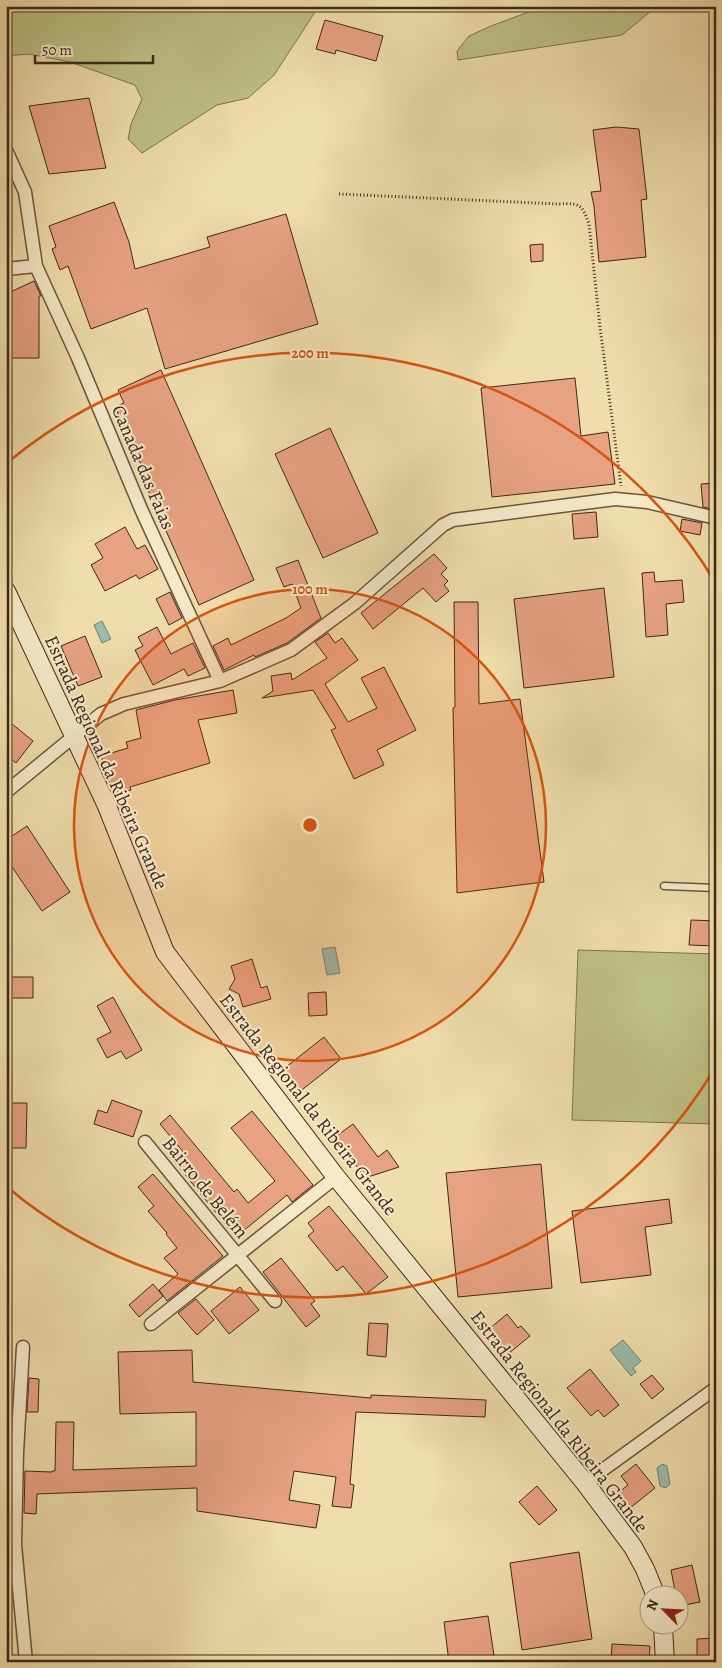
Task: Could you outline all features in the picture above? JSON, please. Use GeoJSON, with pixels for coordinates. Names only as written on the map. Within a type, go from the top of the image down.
{"type":"FeatureCollection","features":[{"type":"Feature","properties":{"kind":"main road","name":"Estrada Regional da Ribeira Grande"},"geometry":{"type":"LineString","coordinates":[[6,591],[107,806],[166,952],[336,1177],[586,1484],[633,1547],[652,1586]]}},
{"type":"Feature","properties":{"kind":"main road"},"geometry":{"type":"LineString","coordinates":[[664,1636],[665,1662]]}},
{"type":"Feature","properties":{"kind":"street","name":"Canada das Faias"},"geometry":{"type":"LineString","coordinates":[[6,150],[25,192],[36,266],[78,358],[141,509],[220,681]]}},
{"type":"Feature","properties":{"kind":"street"},"geometry":{"type":"LineString","coordinates":[[6,269],[36,266]]}},
{"type":"Feature","properties":{"kind":"street"},"geometry":{"type":"LineString","coordinates":[[6,792],[101,714],[124,704],[220,681],[291,650],[355,603],[443,525],[453,520],[623,499],[647,502],[716,518]]}},
{"type":"Feature","properties":{"kind":"street","name":"Bairro de Belém"},"geometry":{"type":"LineString","coordinates":[[145,1142],[275,1301]]}},
{"type":"Feature","properties":{"kind":"street","name":"Bairro de Belém"},"geometry":{"type":"LineString","coordinates":[[151,1324],[336,1177]]}},
{"type":"Feature","properties":{"kind":"street"},"geometry":{"type":"LineString","coordinates":[[23,1347],[17,1454],[15,1545],[26,1662]]}},
{"type":"Feature","properties":{"kind":"street"},"geometry":{"type":"LineString","coordinates":[[586,1484],[716,1388]]}},
{"type":"Feature","properties":{"kind":"lane"},"geometry":{"type":"LineString","coordinates":[[664,886],[716,888]]}},
{"type":"Feature","properties":{"kind":"path"},"geometry":{"type":"LineString","coordinates":[[339,194],[575,204],[581,206],[589,224],[601,336],[623,499]]}},
{"type":"Feature","properties":{"kind":"green space"},"geometry":{"type":"Polygon","coordinates":[[[6,6],[319,6],[274,75],[248,98],[217,105],[142,153],[128,139],[131,124],[142,99],[135,85],[70,62],[29,54],[6,56],[6,6]]]}},
{"type":"Feature","properties":{"kind":"green space"},"geometry":{"type":"Polygon","coordinates":[[[545,6],[657,6],[622,35],[458,60],[457,51],[469,36],[545,6]]]}},
{"type":"Feature","properties":{"kind":"green space"},"geometry":{"type":"Polygon","coordinates":[[[578,950],[716,954],[716,1124],[572,1120],[578,950]]]}},
{"type":"Feature","properties":{"kind":"shaded area"},"geometry":{"type":"Polygon","coordinates":[[[102,621],[111,639],[102,643],[94,625],[102,621]]]}},
{"type":"Feature","properties":{"kind":"shaded area"},"geometry":{"type":"Polygon","coordinates":[[[335,947],[340,973],[327,975],[322,949],[335,947]]]}},
{"type":"Feature","properties":{"kind":"shaded area"},"geometry":{"type":"Polygon","coordinates":[[[623,1340],[641,1361],[633,1368],[636,1372],[631,1376],[610,1350],[623,1340]]]}},
{"type":"Feature","properties":{"kind":"shaded area"},"geometry":{"type":"Polygon","coordinates":[[[662,1464],[667,1466],[670,1484],[666,1488],[660,1486],[657,1468],[662,1464]]]}},
{"type":"Feature","properties":{"kind":"building"},"geometry":{"type":"Polygon","coordinates":[[[325,20],[383,36],[376,61],[336,50],[335,54],[316,49],[325,20]]]}},
{"type":"Feature","properties":{"kind":"building"},"geometry":{"type":"Polygon","coordinates":[[[89,98],[106,168],[49,174],[29,106],[89,98]]]}},
{"type":"Feature","properties":{"kind":"building"},"geometry":{"type":"Polygon","coordinates":[[[616,127],[639,129],[647,199],[641,200],[646,257],[599,262],[591,192],[601,191],[593,130],[616,127]]]}},
{"type":"Feature","properties":{"kind":"building"},"geometry":{"type":"Polygon","coordinates":[[[114,202],[129,242],[135,269],[210,247],[207,237],[286,214],[318,324],[165,369],[147,308],[91,329],[68,266],[60,270],[52,249],[56,247],[49,226],[114,202]]]}},
{"type":"Feature","properties":{"kind":"building"},"geometry":{"type":"Polygon","coordinates":[[[543,244],[543,261],[531,262],[530,245],[543,244]]]}},
{"type":"Feature","properties":{"kind":"building"},"geometry":{"type":"Polygon","coordinates":[[[34,281],[41,296],[39,296],[39,358],[6,358],[6,294],[34,281]]]}},
{"type":"Feature","properties":{"kind":"building"},"geometry":{"type":"Polygon","coordinates":[[[161,370],[254,580],[199,605],[148,490],[152,489],[115,407],[124,403],[118,390],[161,370]]]}},
{"type":"Feature","properties":{"kind":"building"},"geometry":{"type":"Polygon","coordinates":[[[575,378],[581,436],[608,432],[615,484],[492,497],[481,388],[575,378]]]}},
{"type":"Feature","properties":{"kind":"building"},"geometry":{"type":"Polygon","coordinates":[[[330,428],[378,533],[323,558],[275,454],[330,428]]]}},
{"type":"Feature","properties":{"kind":"building"},"geometry":{"type":"Polygon","coordinates":[[[716,483],[716,510],[703,507],[701,484],[716,483]]]}},
{"type":"Feature","properties":{"kind":"building"},"geometry":{"type":"Polygon","coordinates":[[[596,512],[598,537],[574,539],[572,514],[596,512]]]}},
{"type":"Feature","properties":{"kind":"building"},"geometry":{"type":"Polygon","coordinates":[[[682,519],[702,523],[700,535],[680,531],[682,519]]]}},
{"type":"Feature","properties":{"kind":"building"},"geometry":{"type":"Polygon","coordinates":[[[125,527],[137,549],[145,545],[158,569],[139,579],[136,575],[105,591],[91,565],[103,558],[95,544],[125,527]]]}},
{"type":"Feature","properties":{"kind":"building"},"geometry":{"type":"Polygon","coordinates":[[[434,554],[447,568],[441,574],[448,581],[444,585],[449,591],[436,602],[423,588],[373,629],[361,613],[434,554]]]}},
{"type":"Feature","properties":{"kind":"building"},"geometry":{"type":"Polygon","coordinates":[[[298,560],[321,618],[287,643],[255,657],[254,655],[224,670],[213,646],[228,638],[231,645],[286,618],[301,608],[292,584],[284,587],[276,568],[298,560]]]}},
{"type":"Feature","properties":{"kind":"building"},"geometry":{"type":"Polygon","coordinates":[[[654,572],[655,582],[682,580],[684,602],[666,604],[668,635],[646,637],[642,573],[654,572]]]}},
{"type":"Feature","properties":{"kind":"building"},"geometry":{"type":"Polygon","coordinates":[[[604,588],[614,677],[524,688],[514,599],[604,588]]]}},
{"type":"Feature","properties":{"kind":"building"},"geometry":{"type":"Polygon","coordinates":[[[170,592],[182,618],[169,625],[156,599],[170,592]]]}},
{"type":"Feature","properties":{"kind":"building"},"geometry":{"type":"Polygon","coordinates":[[[454,602],[478,602],[479,704],[520,699],[544,882],[457,893],[453,708],[455,707],[454,602]]]}},
{"type":"Feature","properties":{"kind":"building"},"geometry":{"type":"Polygon","coordinates":[[[157,627],[171,654],[193,643],[205,668],[188,676],[184,669],[153,685],[135,650],[143,646],[138,637],[157,627]]]}},
{"type":"Feature","properties":{"kind":"building"},"geometry":{"type":"Polygon","coordinates":[[[328,633],[335,643],[342,638],[358,660],[325,684],[348,722],[377,708],[361,678],[384,667],[416,730],[377,750],[384,765],[354,779],[331,730],[336,728],[313,690],[262,698],[273,691],[271,676],[291,673],[292,680],[327,658],[315,642],[328,633]]]}},
{"type":"Feature","properties":{"kind":"building"},"geometry":{"type":"Polygon","coordinates":[[[85,636],[102,677],[78,686],[61,646],[85,636]]]}},
{"type":"Feature","properties":{"kind":"building"},"geometry":{"type":"Polygon","coordinates":[[[233,690],[237,713],[198,720],[210,763],[130,787],[131,790],[114,795],[101,756],[128,748],[126,742],[141,738],[136,710],[175,700],[233,690]]]}},
{"type":"Feature","properties":{"kind":"building"},"geometry":{"type":"Polygon","coordinates":[[[6,719],[33,741],[16,763],[6,755],[6,719]]]}},
{"type":"Feature","properties":{"kind":"building"},"geometry":{"type":"Polygon","coordinates":[[[27,826],[70,892],[42,911],[6,858],[6,840],[27,826]]]}},
{"type":"Feature","properties":{"kind":"building"},"geometry":{"type":"Polygon","coordinates":[[[691,920],[716,921],[716,946],[689,945],[691,920]]]}},
{"type":"Feature","properties":{"kind":"building"},"geometry":{"type":"Polygon","coordinates":[[[252,959],[261,988],[267,986],[271,999],[243,1007],[239,994],[229,989],[235,979],[231,966],[252,959]]]}},
{"type":"Feature","properties":{"kind":"building"},"geometry":{"type":"Polygon","coordinates":[[[6,977],[33,977],[33,998],[6,998],[6,977]]]}},
{"type":"Feature","properties":{"kind":"building"},"geometry":{"type":"Polygon","coordinates":[[[326,992],[327,1015],[309,1016],[308,993],[326,992]]]}},
{"type":"Feature","properties":{"kind":"building"},"geometry":{"type":"Polygon","coordinates":[[[113,997],[142,1050],[126,1059],[121,1051],[107,1058],[97,1039],[111,1032],[97,1006],[113,997]]]}},
{"type":"Feature","properties":{"kind":"building"},"geometry":{"type":"Polygon","coordinates":[[[324,1037],[341,1059],[298,1093],[281,1071],[324,1037]]]}},
{"type":"Feature","properties":{"kind":"building"},"geometry":{"type":"Polygon","coordinates":[[[112,1100],[142,1111],[133,1137],[94,1124],[98,1110],[107,1113],[112,1100]]]}},
{"type":"Feature","properties":{"kind":"building"},"geometry":{"type":"Polygon","coordinates":[[[6,1103],[27,1103],[26,1148],[6,1148],[6,1103]]]}},
{"type":"Feature","properties":{"kind":"building"},"geometry":{"type":"Polygon","coordinates":[[[252,1111],[313,1185],[292,1202],[287,1195],[236,1237],[174,1161],[184,1153],[160,1124],[170,1115],[234,1192],[237,1189],[248,1203],[275,1181],[231,1128],[252,1111]]]}},
{"type":"Feature","properties":{"kind":"building"},"geometry":{"type":"Polygon","coordinates":[[[353,1124],[378,1157],[387,1150],[399,1167],[365,1178],[348,1154],[344,1157],[331,1140],[353,1124]]]}},
{"type":"Feature","properties":{"kind":"building"},"geometry":{"type":"Polygon","coordinates":[[[541,1164],[552,1288],[458,1297],[446,1173],[541,1164]]]}},
{"type":"Feature","properties":{"kind":"building"},"geometry":{"type":"Polygon","coordinates":[[[153,1174],[223,1256],[167,1301],[159,1290],[178,1274],[164,1258],[177,1248],[148,1211],[154,1206],[138,1187],[153,1174]]]}},
{"type":"Feature","properties":{"kind":"building"},"geometry":{"type":"Polygon","coordinates":[[[669,1199],[672,1223],[645,1227],[651,1275],[581,1283],[572,1211],[669,1199]]]}},
{"type":"Feature","properties":{"kind":"building"},"geometry":{"type":"Polygon","coordinates":[[[329,1206],[388,1277],[366,1294],[343,1266],[337,1271],[308,1236],[314,1231],[308,1223],[329,1206]]]}},
{"type":"Feature","properties":{"kind":"building"},"geometry":{"type":"Polygon","coordinates":[[[281,1258],[315,1301],[311,1304],[320,1316],[306,1327],[263,1272],[281,1258]]]}},
{"type":"Feature","properties":{"kind":"building"},"geometry":{"type":"Polygon","coordinates":[[[153,1284],[163,1296],[139,1317],[129,1305],[153,1284]]]}},
{"type":"Feature","properties":{"kind":"building"},"geometry":{"type":"Polygon","coordinates":[[[240,1287],[259,1310],[229,1334],[211,1311],[240,1287]]]}},
{"type":"Feature","properties":{"kind":"building"},"geometry":{"type":"Polygon","coordinates":[[[196,1299],[214,1320],[197,1335],[178,1313],[196,1299]]]}},
{"type":"Feature","properties":{"kind":"building"},"geometry":{"type":"Polygon","coordinates":[[[507,1314],[518,1328],[521,1326],[530,1336],[508,1354],[489,1329],[507,1314]]]}},
{"type":"Feature","properties":{"kind":"building"},"geometry":{"type":"Polygon","coordinates":[[[369,1323],[388,1324],[386,1357],[367,1355],[369,1323]]]}},
{"type":"Feature","properties":{"kind":"building"},"geometry":{"type":"Polygon","coordinates":[[[192,1350],[193,1382],[371,1398],[371,1395],[486,1400],[485,1417],[356,1412],[350,1484],[354,1485],[351,1508],[332,1506],[336,1477],[294,1471],[289,1500],[320,1505],[316,1528],[197,1511],[197,1488],[37,1494],[36,1514],[24,1513],[25,1471],[55,1471],[56,1422],[74,1422],[73,1470],[196,1466],[196,1412],[120,1414],[118,1352],[192,1350]]]}},
{"type":"Feature","properties":{"kind":"building"},"geometry":{"type":"Polygon","coordinates":[[[590,1369],[619,1405],[604,1417],[598,1410],[591,1416],[567,1388],[590,1369]]]}},
{"type":"Feature","properties":{"kind":"building"},"geometry":{"type":"Polygon","coordinates":[[[652,1375],[664,1389],[652,1399],[640,1384],[652,1375]]]}},
{"type":"Feature","properties":{"kind":"building"},"geometry":{"type":"Polygon","coordinates":[[[29,1378],[39,1379],[38,1412],[27,1412],[29,1378]]]}},
{"type":"Feature","properties":{"kind":"building"},"geometry":{"type":"Polygon","coordinates":[[[636,1464],[655,1488],[630,1508],[618,1493],[628,1485],[621,1476],[636,1464]]]}},
{"type":"Feature","properties":{"kind":"building"},"geometry":{"type":"Polygon","coordinates":[[[537,1486],[557,1510],[539,1525],[519,1502],[537,1486]]]}},
{"type":"Feature","properties":{"kind":"building"},"geometry":{"type":"Polygon","coordinates":[[[579,1552],[592,1639],[522,1650],[510,1563],[579,1552]]]}},
{"type":"Feature","properties":{"kind":"building"},"geometry":{"type":"Polygon","coordinates":[[[692,1565],[700,1602],[690,1604],[690,1586],[674,1586],[671,1570],[692,1565]]]}},
{"type":"Feature","properties":{"kind":"building"},"geometry":{"type":"Polygon","coordinates":[[[488,1616],[495,1662],[449,1662],[444,1622],[488,1616]]]}},
{"type":"Feature","properties":{"kind":"building"},"geometry":{"type":"Polygon","coordinates":[[[715,1638],[715,1662],[697,1662],[697,1639],[715,1638]]]}},
{"type":"Feature","properties":{"kind":"building"},"geometry":{"type":"Polygon","coordinates":[[[612,1644],[650,1646],[649,1662],[611,1662],[612,1644]]]}}]}
